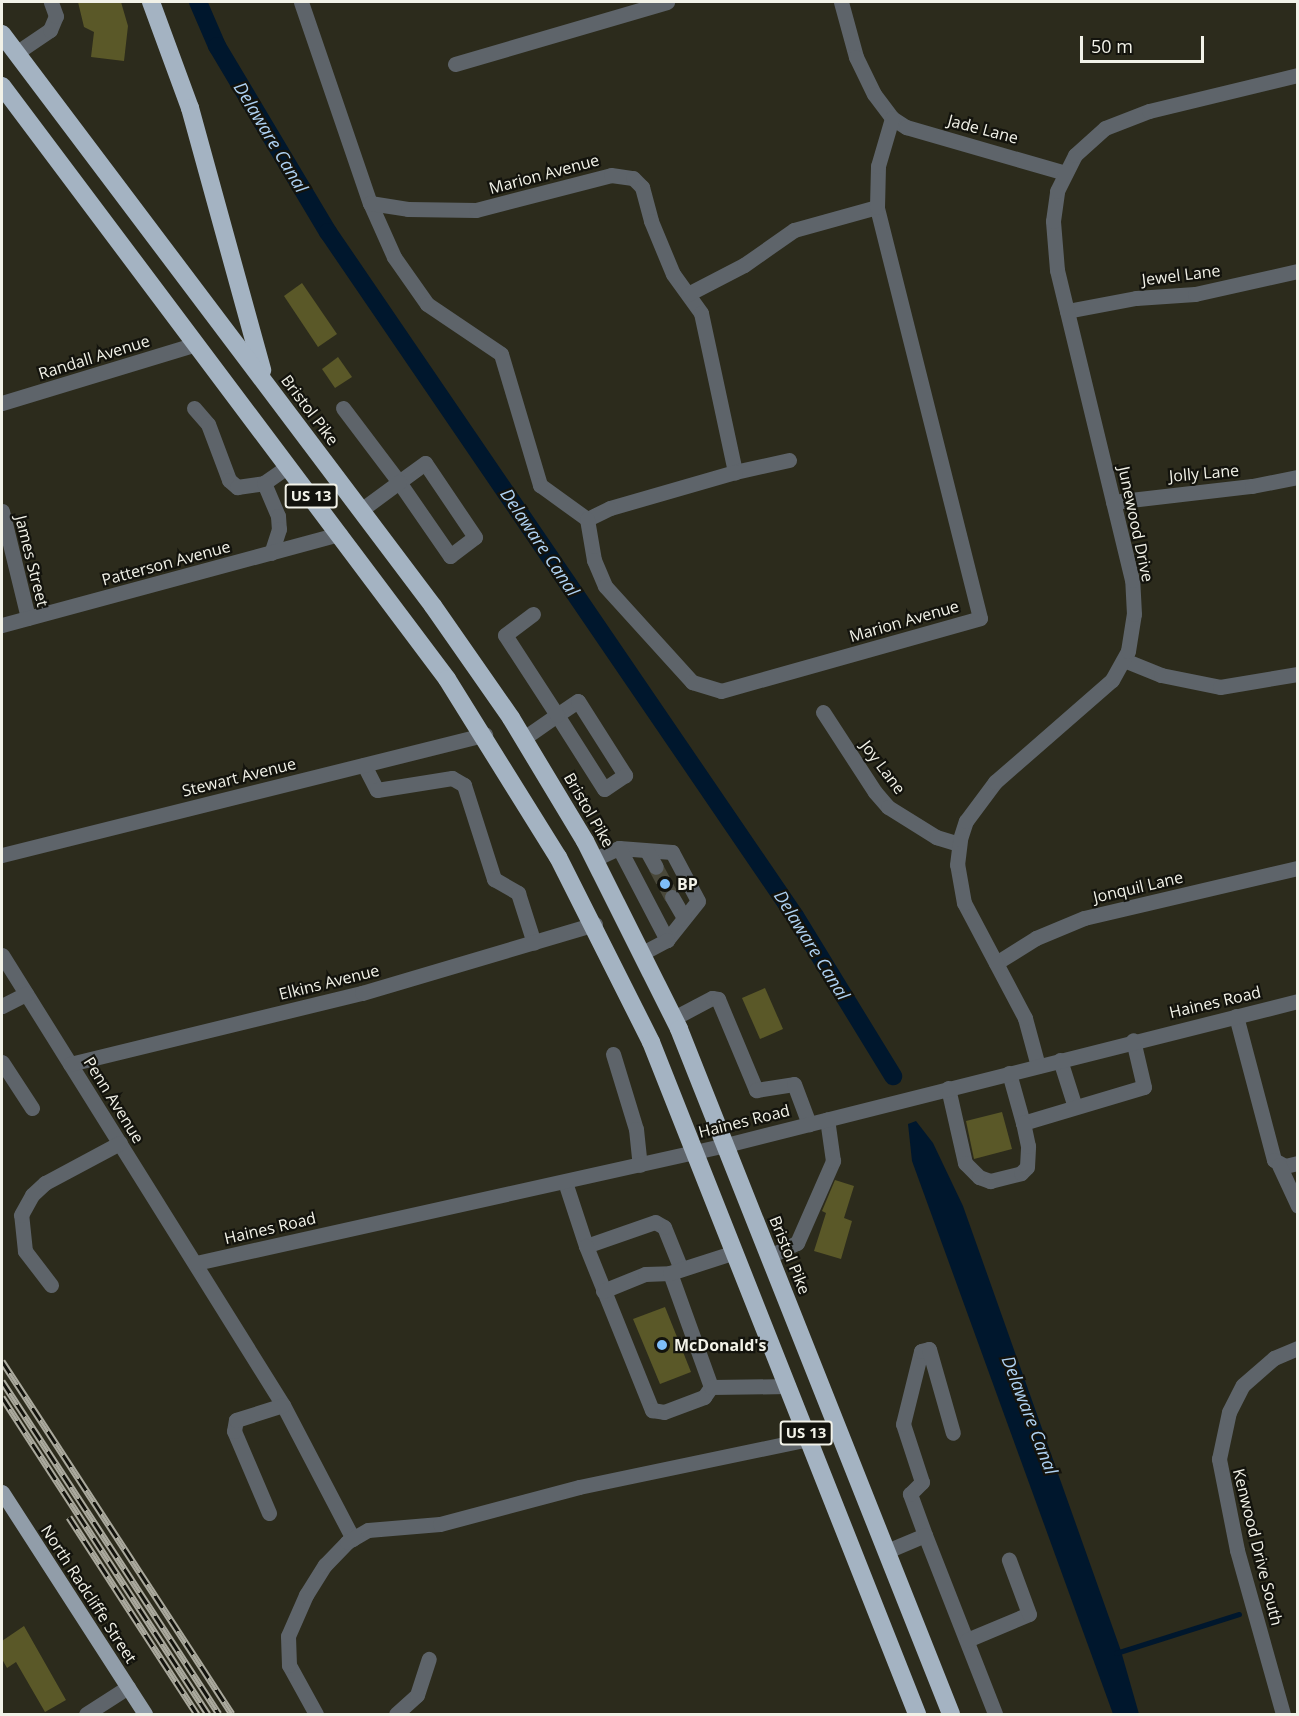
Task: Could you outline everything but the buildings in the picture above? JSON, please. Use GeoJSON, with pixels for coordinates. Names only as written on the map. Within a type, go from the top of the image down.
{"type":"FeatureCollection","features":[{"type":"Feature","properties":{"kind":"highway"},"geometry":{"type":"LineString","coordinates":[[151,2],[190,108],[242,307],[268,387]]}},
{"type":"Feature","properties":{"kind":"highway","name":"Bristol Pike"},"geometry":{"type":"LineString","coordinates":[[2,34],[473,661],[524,738],[595,859],[644,952],[674,1018],[951,1714]]}},
{"type":"Feature","properties":{"kind":"highway","name":"US 13"},"geometry":{"type":"LineString","coordinates":[[2,86],[340,534],[484,735],[595,924],[651,1042],[917,1714]]}},
{"type":"Feature","properties":{"kind":"main road","name":"North Radcliffe Street"},"geometry":{"type":"LineString","coordinates":[[2,1492],[145,1714]]}},
{"type":"Feature","properties":{"kind":"street"},"geometry":{"type":"LineString","coordinates":[[16,53],[50,30],[56,16],[51,2]]}},
{"type":"Feature","properties":{"kind":"street"},"geometry":{"type":"LineString","coordinates":[[301,2],[370,203],[394,257],[427,304],[501,354],[540,485],[587,519],[610,508],[735,472],[789,460]]}},
{"type":"Feature","properties":{"kind":"street"},"geometry":{"type":"LineString","coordinates":[[455,64],[667,2]]}},
{"type":"Feature","properties":{"kind":"street"},"geometry":{"type":"LineString","coordinates":[[841,2],[856,57],[874,94],[892,118]]}},
{"type":"Feature","properties":{"kind":"street","name":"Junewood Drive"},"geometry":{"type":"LineString","coordinates":[[1038,1065],[1025,1018],[996,963],[974,928],[964,903],[957,865],[959,844],[966,821],[995,782],[1100,692],[1124,660],[1132,633],[1134,603],[1113,502],[1057,270],[1053,221],[1065,173],[1088,141],[1130,118],[1298,75]]}},
{"type":"Feature","properties":{"kind":"street","name":"Marion Avenue"},"geometry":{"type":"LineString","coordinates":[[587,519],[594,560],[605,586],[700,688],[721,691],[980,618],[877,207],[878,166],[892,118]]}},
{"type":"Feature","properties":{"kind":"street","name":"Jade Lane"},"geometry":{"type":"LineString","coordinates":[[892,118],[906,127],[1065,173]]}},
{"type":"Feature","properties":{"kind":"street","name":"Marion Avenue"},"geometry":{"type":"LineString","coordinates":[[370,203],[408,209],[476,210],[622,175],[642,187],[663,255],[688,294],[705,327],[735,472]]}},
{"type":"Feature","properties":{"kind":"street"},"geometry":{"type":"LineString","coordinates":[[688,294],[744,265],[794,230],[877,207]]}},
{"type":"Feature","properties":{"kind":"street","name":"Jewel Lane"},"geometry":{"type":"LineString","coordinates":[[1067,311],[1136,298],[1195,294],[1298,271]]}},
{"type":"Feature","properties":{"kind":"street","name":"Randall Avenue"},"geometry":{"type":"LineString","coordinates":[[2,403],[196,344]]}},
{"type":"Feature","properties":{"kind":"street"},"geometry":{"type":"LineString","coordinates":[[194,408],[208,424],[229,480],[237,487],[264,483],[288,466]]}},
{"type":"Feature","properties":{"kind":"street"},"geometry":{"type":"LineString","coordinates":[[343,408],[399,482],[450,556],[475,537],[425,463],[399,482],[361,510]]}},
{"type":"Feature","properties":{"kind":"street","name":"Jolly Lane"},"geometry":{"type":"LineString","coordinates":[[1113,502],[1252,486],[1298,477]]}},
{"type":"Feature","properties":{"kind":"street"},"geometry":{"type":"LineString","coordinates":[[264,483],[278,516],[279,529],[271,553]]}},
{"type":"Feature","properties":{"kind":"street","name":"James Street"},"geometry":{"type":"LineString","coordinates":[[2,511],[28,618]]}},
{"type":"Feature","properties":{"kind":"street","name":"Patterson Avenue"},"geometry":{"type":"LineString","coordinates":[[2,625],[340,534]]}},
{"type":"Feature","properties":{"kind":"street"},"geometry":{"type":"LineString","coordinates":[[524,738],[558,716],[578,701],[625,775],[604,789],[558,716],[505,635],[533,614]]}},
{"type":"Feature","properties":{"kind":"street"},"geometry":{"type":"LineString","coordinates":[[1124,660],[1161,675],[1220,687],[1298,674]]}},
{"type":"Feature","properties":{"kind":"street","name":"Joy Lane"},"geometry":{"type":"LineString","coordinates":[[823,712],[875,792],[888,807],[936,837],[959,844]]}},
{"type":"Feature","properties":{"kind":"street","name":"Stewart Avenue"},"geometry":{"type":"LineString","coordinates":[[2,855],[484,735]]}},
{"type":"Feature","properties":{"kind":"street"},"geometry":{"type":"LineString","coordinates":[[364,765],[377,790],[452,778],[464,785],[494,879],[518,893],[534,943]]}},
{"type":"Feature","properties":{"kind":"street"},"geometry":{"type":"LineString","coordinates":[[595,859],[619,848],[672,852],[698,901],[667,940],[644,952]]}},
{"type":"Feature","properties":{"kind":"street"},"geometry":{"type":"LineString","coordinates":[[619,848],[667,940]]}},
{"type":"Feature","properties":{"kind":"street"},"geometry":{"type":"LineString","coordinates":[[647,851],[656,867]]}},
{"type":"Feature","properties":{"kind":"street","name":"Jonquil Lane"},"geometry":{"type":"LineString","coordinates":[[996,963],[1035,938],[1084,918],[1298,868]]}},
{"type":"Feature","properties":{"kind":"street"},"geometry":{"type":"LineString","coordinates":[[672,897],[684,918]]}},
{"type":"Feature","properties":{"kind":"street","name":"Elkins Avenue"},"geometry":{"type":"LineString","coordinates":[[70,1065],[362,993],[595,924]]}},
{"type":"Feature","properties":{"kind":"street","name":"Penn Avenue"},"geometry":{"type":"LineString","coordinates":[[2,955],[283,1405],[353,1539]]}},
{"type":"Feature","properties":{"kind":"street"},"geometry":{"type":"LineString","coordinates":[[2,1006],[26,994]]}},
{"type":"Feature","properties":{"kind":"street"},"geometry":{"type":"LineString","coordinates":[[674,1018],[712,998],[718,999],[756,1090],[794,1084],[809,1124]]}},
{"type":"Feature","properties":{"kind":"street","name":"Haines Road"},"geometry":{"type":"LineString","coordinates":[[196,1263],[726,1145],[1133,1040],[1298,1001]]}},
{"type":"Feature","properties":{"kind":"street"},"geometry":{"type":"LineString","coordinates":[[1236,1016],[1274,1160],[1279,1164],[1298,1206]]}},
{"type":"Feature","properties":{"kind":"street"},"geometry":{"type":"LineString","coordinates":[[1023,1123],[1144,1087],[1133,1040]]}},
{"type":"Feature","properties":{"kind":"street"},"geometry":{"type":"LineString","coordinates":[[613,1054],[636,1129],[640,1165]]}},
{"type":"Feature","properties":{"kind":"street"},"geometry":{"type":"LineString","coordinates":[[1060,1060],[1075,1107]]}},
{"type":"Feature","properties":{"kind":"street"},"geometry":{"type":"LineString","coordinates":[[2,1062],[32,1108]]}},
{"type":"Feature","properties":{"kind":"street"},"geometry":{"type":"LineString","coordinates":[[948,1088],[965,1163],[979,1177],[990,1181],[1021,1173],[1029,1156],[1023,1123],[1009,1073]]}},
{"type":"Feature","properties":{"kind":"street"},"geometry":{"type":"LineString","coordinates":[[770,1256],[797,1244],[833,1161],[827,1119]]}},
{"type":"Feature","properties":{"kind":"street"},"geometry":{"type":"LineString","coordinates":[[51,1285],[25,1251],[21,1215],[32,1195],[45,1183],[120,1143]]}},
{"type":"Feature","properties":{"kind":"street"},"geometry":{"type":"LineString","coordinates":[[1279,1164],[1298,1163]]}},
{"type":"Feature","properties":{"kind":"street"},"geometry":{"type":"LineString","coordinates":[[565,1182],[603,1291],[652,1410],[664,1412],[704,1397],[711,1387]]}},
{"type":"Feature","properties":{"kind":"street"},"geometry":{"type":"LineString","coordinates":[[586,1246],[655,1222],[664,1227],[711,1387]]}},
{"type":"Feature","properties":{"kind":"street"},"geometry":{"type":"LineString","coordinates":[[603,1291],[645,1274],[676,1271],[735,1252]]}},
{"type":"Feature","properties":{"kind":"street","name":"Kenwood Drive South"},"geometry":{"type":"LineString","coordinates":[[1283,1714],[1237,1550],[1219,1460],[1229,1412],[1243,1384],[1274,1358],[1298,1348]]}},
{"type":"Feature","properties":{"kind":"street"},"geometry":{"type":"LineString","coordinates":[[953,1433],[929,1349],[921,1351],[903,1424],[922,1482],[910,1494],[995,1714]]}},
{"type":"Feature","properties":{"kind":"street"},"geometry":{"type":"LineString","coordinates":[[711,1387],[788,1386]]}},
{"type":"Feature","properties":{"kind":"street"},"geometry":{"type":"LineString","coordinates":[[269,1514],[234,1431],[236,1420],[283,1405]]}},
{"type":"Feature","properties":{"kind":"street"},"geometry":{"type":"LineString","coordinates":[[316,1714],[289,1665],[288,1636],[306,1595],[325,1565],[353,1539],[380,1527],[440,1524],[579,1487],[809,1439]]}},
{"type":"Feature","properties":{"kind":"street"},"geometry":{"type":"LineString","coordinates":[[887,1551],[925,1535]]}},
{"type":"Feature","properties":{"kind":"street"},"geometry":{"type":"LineString","coordinates":[[967,1640],[1029,1614],[1009,1560]]}},
{"type":"Feature","properties":{"kind":"street"},"geometry":{"type":"LineString","coordinates":[[396,1714],[417,1695],[429,1659]]}},
{"type":"Feature","properties":{"kind":"street"},"geometry":{"type":"LineString","coordinates":[[86,1714],[128,1687]]}},
{"type":"Feature","properties":{"kind":"water"},"geometry":{"type":"Polygon","coordinates":[[[916,1121],[933,1143],[963,1206],[1121,1651],[1139,1714],[1113,1714],[912,1161],[908,1124],[916,1121]]]}},
{"type":"Feature","properties":{"kind":"waterway","name":"Delaware Canal"},"geometry":{"type":"LineString","coordinates":[[198,2],[217,46],[328,232],[795,916],[893,1076]]}},
{"type":"Feature","properties":{"kind":"waterway"},"geometry":{"type":"LineString","coordinates":[[1116,1653],[1239,1614]]}},
{"type":"Feature","properties":{"kind":"tunnel"},"geometry":{"type":"LineString","coordinates":[[656,867],[672,897]]}},
{"type":"Feature","properties":{"kind":"railway"},"geometry":{"type":"LineString","coordinates":[[2,1361],[232,1714]]}},
{"type":"Feature","properties":{"kind":"railway"},"geometry":{"type":"LineString","coordinates":[[2,1381],[219,1714]]}},
{"type":"Feature","properties":{"kind":"railway"},"geometry":{"type":"LineString","coordinates":[[2,1397],[208,1714]]}},
{"type":"Feature","properties":{"kind":"railway"},"geometry":{"type":"LineString","coordinates":[[69,1517],[197,1714]]}},
{"type":"Feature","properties":{"kind":"place","name":"BP"},"geometry":{"type":"Point","coordinates":[665,884]}},
{"type":"Feature","properties":{"kind":"place","name":"McDonald's"},"geometry":{"type":"Point","coordinates":[662,1345]}}]}
